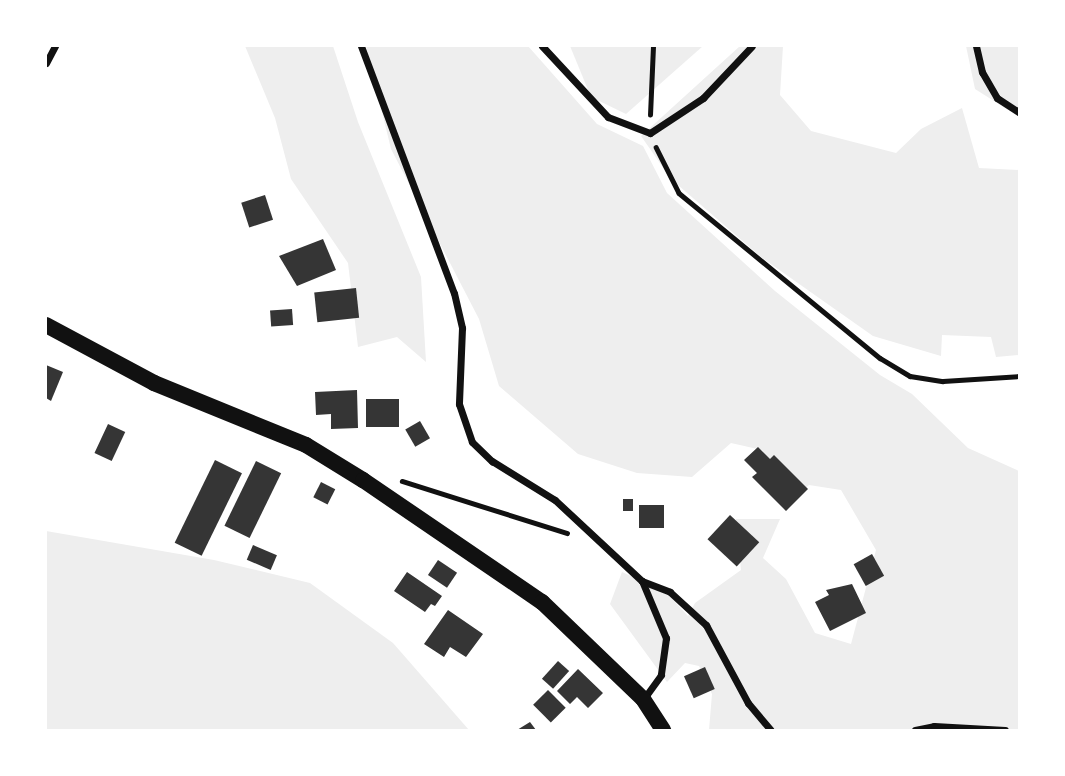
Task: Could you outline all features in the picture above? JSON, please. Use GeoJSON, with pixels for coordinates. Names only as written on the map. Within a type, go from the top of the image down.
{"type":"FeatureCollection","features":[{"type":"Feature","properties":{"kind":"main road"},"geometry":{"type":"LineString","coordinates":[[46,325],[154,383],[306,445],[363,480],[541,602],[643,699],[663,730]]}},
{"type":"Feature","properties":{"kind":"street"},"geometry":{"type":"LineString","coordinates":[[46,63],[55,46]]}},
{"type":"Feature","properties":{"kind":"street"},"geometry":{"type":"LineString","coordinates":[[361,46],[454,293],[462,328],[462,422],[472,442],[492,461],[555,500],[642,581],[666,638],[661,676],[643,699]]}},
{"type":"Feature","properties":{"kind":"street"},"geometry":{"type":"LineString","coordinates":[[542,46],[608,117],[650,133],[703,98],[752,46]]}},
{"type":"Feature","properties":{"kind":"street"},"geometry":{"type":"LineString","coordinates":[[976,46],[982,72],[998,97],[1020,113]]}},
{"type":"Feature","properties":{"kind":"street"},"geometry":{"type":"LineString","coordinates":[[642,581],[670,592],[706,625],[748,703],[771,730]]}},
{"type":"Feature","properties":{"kind":"street"},"geometry":{"type":"LineString","coordinates":[[915,730],[934,726],[1005,730]]}},
{"type":"Feature","properties":{"kind":"path"},"geometry":{"type":"LineString","coordinates":[[653,46],[650,133],[679,193],[880,358],[910,376],[943,381],[1020,376]]}},
{"type":"Feature","properties":{"kind":"path"},"geometry":{"type":"LineString","coordinates":[[363,480],[414,482],[534,525],[602,541]]}},
{"type":"Feature","properties":{"kind":"shaded area"},"geometry":{"type":"Polygon","coordinates":[[[245,46],[333,46],[358,122],[421,277],[426,362],[397,337],[358,347],[348,263],[291,179],[275,118],[245,46]]]}},
{"type":"Feature","properties":{"kind":"shaded area"},"geometry":{"type":"Polygon","coordinates":[[[366,46],[528,46],[597,124],[643,146],[667,193],[775,291],[880,375],[912,394],[968,448],[1019,471],[1019,730],[709,730],[712,694],[699,666],[685,663],[667,682],[610,604],[622,572],[666,592],[688,616],[695,603],[741,570],[736,519],[780,519],[763,558],[786,579],[815,633],[851,644],[876,550],[841,490],[809,485],[784,507],[786,485],[762,450],[731,443],[692,477],[637,473],[578,454],[499,386],[479,319],[391,149],[366,46]]]}},
{"type":"Feature","properties":{"kind":"shaded area"},"geometry":{"type":"Polygon","coordinates":[[[570,46],[703,46],[626,114],[591,97],[570,46]]]}},
{"type":"Feature","properties":{"kind":"shaded area"},"geometry":{"type":"Polygon","coordinates":[[[740,46],[783,46],[780,95],[811,131],[896,153],[921,129],[962,108],[979,168],[1019,170],[1019,355],[996,357],[991,337],[942,335],[941,356],[873,336],[761,257],[671,179],[641,136],[740,46]]]}},
{"type":"Feature","properties":{"kind":"shaded area"},"geometry":{"type":"Polygon","coordinates":[[[966,46],[1019,46],[1019,117],[975,89],[966,46]]]}},
{"type":"Feature","properties":{"kind":"shaded area"},"geometry":{"type":"Polygon","coordinates":[[[46,531],[214,560],[310,583],[393,643],[469,730],[46,730],[46,531]]]}},
{"type":"Feature","properties":{"kind":"building"},"geometry":{"type":"Polygon","coordinates":[[[265,195],[273,220],[249,227],[241,203],[265,195]]]}},
{"type":"Feature","properties":{"kind":"building"},"geometry":{"type":"Polygon","coordinates":[[[323,239],[336,270],[297,286],[279,256],[323,239]]]}},
{"type":"Feature","properties":{"kind":"building"},"geometry":{"type":"Polygon","coordinates":[[[356,288],[359,318],[317,322],[314,292],[356,288]]]}},
{"type":"Feature","properties":{"kind":"building"},"geometry":{"type":"Polygon","coordinates":[[[292,309],[293,325],[271,326],[270,311],[292,309]]]}},
{"type":"Feature","properties":{"kind":"building"},"geometry":{"type":"Polygon","coordinates":[[[46,365],[63,372],[51,401],[46,398],[46,365]]]}},
{"type":"Feature","properties":{"kind":"building"},"geometry":{"type":"Polygon","coordinates":[[[357,390],[358,428],[331,429],[331,414],[316,415],[315,392],[357,390]]]}},
{"type":"Feature","properties":{"kind":"building"},"geometry":{"type":"Polygon","coordinates":[[[366,399],[399,399],[399,427],[366,427],[366,399]]]}},
{"type":"Feature","properties":{"kind":"building"},"geometry":{"type":"Polygon","coordinates":[[[420,421],[430,438],[415,447],[405,430],[420,421]]]}},
{"type":"Feature","properties":{"kind":"building"},"geometry":{"type":"Polygon","coordinates":[[[108,424],[125,432],[112,461],[94,453],[108,424]]]}},
{"type":"Feature","properties":{"kind":"building"},"geometry":{"type":"Polygon","coordinates":[[[758,447],[770,459],[774,455],[808,489],[786,511],[752,477],[757,473],[744,460],[758,447]]]}},
{"type":"Feature","properties":{"kind":"building"},"geometry":{"type":"Polygon","coordinates":[[[215,460],[242,473],[202,556],[175,543],[215,460]]]}},
{"type":"Feature","properties":{"kind":"building"},"geometry":{"type":"Polygon","coordinates":[[[256,461],[281,473],[250,538],[224,526],[256,461]]]}},
{"type":"Feature","properties":{"kind":"building"},"geometry":{"type":"Polygon","coordinates":[[[321,482],[335,489],[328,504],[313,497],[321,482]]]}},
{"type":"Feature","properties":{"kind":"building"},"geometry":{"type":"Polygon","coordinates":[[[623,499],[633,499],[633,511],[623,511],[623,499]]]}},
{"type":"Feature","properties":{"kind":"building"},"geometry":{"type":"Polygon","coordinates":[[[639,505],[664,505],[664,528],[639,528],[639,505]]]}},
{"type":"Feature","properties":{"kind":"building"},"geometry":{"type":"Polygon","coordinates":[[[730,515],[759,542],[737,566],[707,539],[730,515]]]}},
{"type":"Feature","properties":{"kind":"building"},"geometry":{"type":"Polygon","coordinates":[[[253,545],[277,555],[271,570],[247,560],[253,545]]]}},
{"type":"Feature","properties":{"kind":"building"},"geometry":{"type":"Polygon","coordinates":[[[872,554],[884,576],[866,586],[854,564],[872,554]]]}},
{"type":"Feature","properties":{"kind":"building"},"geometry":{"type":"Polygon","coordinates":[[[438,560],[457,573],[447,588],[428,575],[438,560]]]}},
{"type":"Feature","properties":{"kind":"building"},"geometry":{"type":"Polygon","coordinates":[[[407,572],[442,596],[435,606],[431,604],[425,612],[394,591],[407,572]]]}},
{"type":"Feature","properties":{"kind":"building"},"geometry":{"type":"Polygon","coordinates":[[[852,584],[866,613],[830,631],[815,602],[829,595],[826,590],[852,584]]]}},
{"type":"Feature","properties":{"kind":"building"},"geometry":{"type":"Polygon","coordinates":[[[448,610],[483,634],[466,657],[450,647],[444,657],[424,644],[448,610]]]}},
{"type":"Feature","properties":{"kind":"building"},"geometry":{"type":"Polygon","coordinates":[[[558,661],[569,671],[553,689],[542,679],[558,661]]]}},
{"type":"Feature","properties":{"kind":"building"},"geometry":{"type":"Polygon","coordinates":[[[705,667],[715,689],[694,698],[684,676],[705,667]]]}},
{"type":"Feature","properties":{"kind":"building"},"geometry":{"type":"Polygon","coordinates":[[[578,669],[603,693],[588,708],[577,697],[570,704],[557,691],[578,669]]]}},
{"type":"Feature","properties":{"kind":"building"},"geometry":{"type":"Polygon","coordinates":[[[548,690],[566,708],[551,723],[533,705],[548,690]]]}},
{"type":"Feature","properties":{"kind":"building"},"geometry":{"type":"Polygon","coordinates":[[[530,722],[536,730],[517,730],[530,722]]]}}]}
